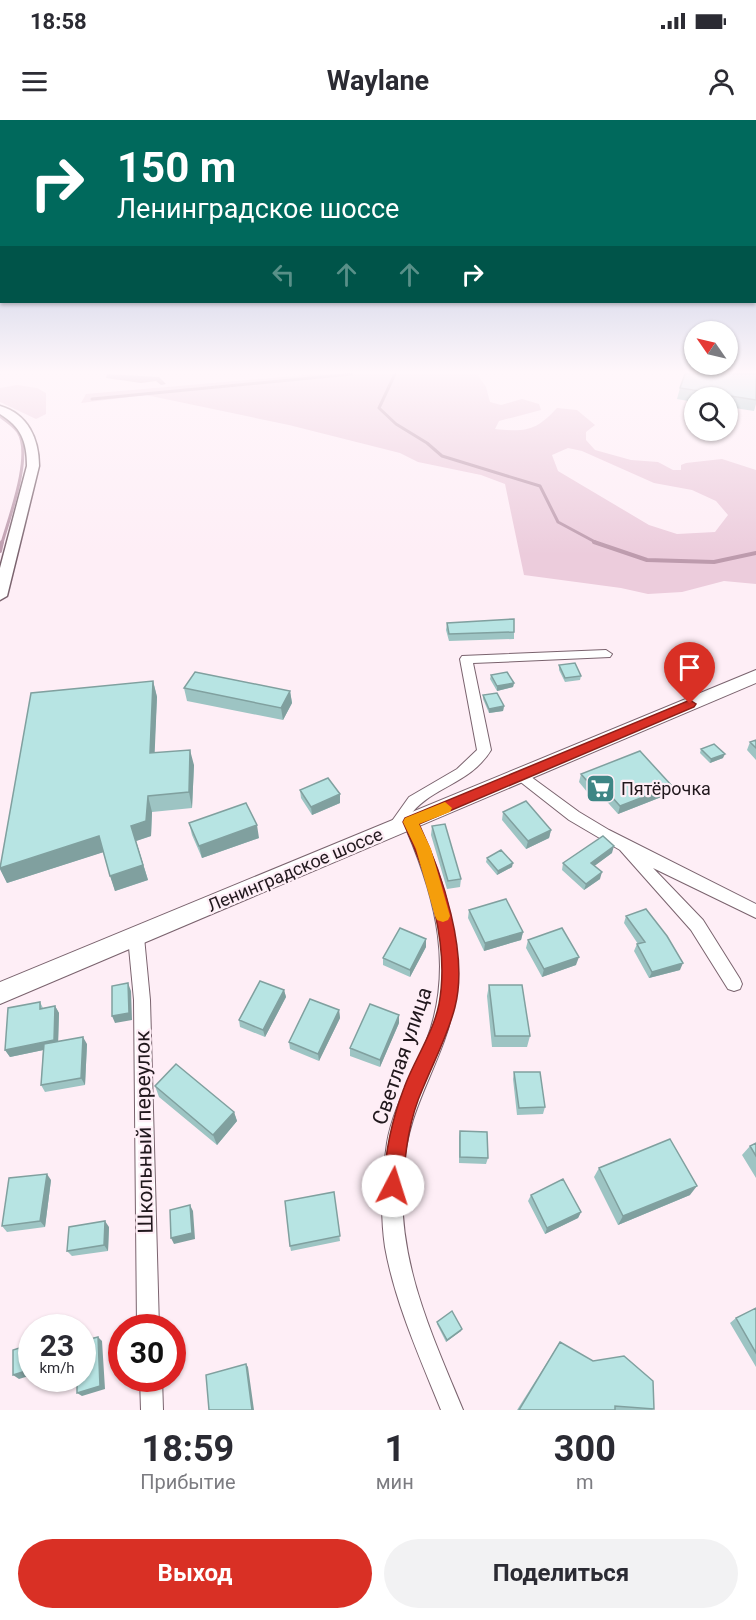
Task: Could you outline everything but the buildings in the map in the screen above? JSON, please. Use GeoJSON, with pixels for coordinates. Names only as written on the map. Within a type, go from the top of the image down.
{"type":"FeatureCollection","features":[{"type":"Feature","properties":{"kind":"main road","name":"Ленинградское шоссе"},"geometry":{"type":"LineString","coordinates":[[0,993],[523,776],[756,676]]}},
{"type":"Feature","properties":{"kind":"street"},"geometry":{"type":"LineString","coordinates":[[0,596],[33,466],[33,449],[29,434]]}},
{"type":"Feature","properties":{"kind":"street"},"geometry":{"type":"LineString","coordinates":[[402,825],[412,803],[471,765],[480,758],[484,750],[466,659],[606,654]]}},
{"type":"Feature","properties":{"kind":"street"},"geometry":{"type":"LineString","coordinates":[[523,776],[544,796],[621,843],[756,911]]}},
{"type":"Feature","properties":{"kind":"street","name":"Светлая улица"},"geometry":{"type":"LineString","coordinates":[[402,825],[424,849],[448,935],[451,971],[447,1005],[435,1042],[413,1088],[397,1140],[393,1186],[395,1237],[398,1260],[429,1354],[452,1410]]}},
{"type":"Feature","properties":{"kind":"street"},"geometry":{"type":"LineString","coordinates":[[621,843],[697,925],[734,984]]}},
{"type":"Feature","properties":{"kind":"street","name":"Школьный переулок"},"geometry":{"type":"LineString","coordinates":[[136,938],[142,1000],[148,1314]]}},
{"type":"Feature","properties":{"kind":"street"},"geometry":{"type":"LineString","coordinates":[[151,1392],[152,1410]]}},
{"type":"Feature","properties":{"kind":"shaded area"},"geometry":{"type":"Polygon","coordinates":[[[325,434],[586,434],[586,440],[595,450],[631,460],[658,462],[673,470],[681,470],[681,465],[686,463],[722,459],[756,470],[756,584],[724,581],[682,592],[648,594],[621,588],[524,575],[505,484],[481,475],[418,462],[400,453],[325,434]],[[568,448],[552,455],[558,471],[649,525],[677,534],[715,532],[728,515],[716,501],[692,490],[654,483],[582,451],[568,448]]]}},
{"type":"Feature","properties":{"kind":"waterway"},"geometry":{"type":"LineString","coordinates":[[2,543],[21,471],[23,456],[19,434]]}},
{"type":"Feature","properties":{"kind":"waterway"},"geometry":{"type":"LineString","coordinates":[[413,434],[442,456],[540,486],[558,522],[597,543]]}},
{"type":"Feature","properties":{"kind":"waterway"},"geometry":{"type":"LineString","coordinates":[[0,551],[2,542]]}},
{"type":"Feature","properties":{"kind":"waterway"},"geometry":{"type":"LineString","coordinates":[[594,542],[647,560],[714,562],[756,553]]}},
{"type":"Feature","properties":{"kind":"slow traffic"},"geometry":{"type":"LineString","coordinates":[[443,916],[424,849],[410,822],[445,808]]}},
{"type":"Feature","properties":{"kind":"place","name":"Пятёрочка"},"geometry":{"type":"Point","coordinates":[600,789]}},
{"type":"Feature","properties":{"kind":"route"},"geometry":{"type":"LineString","coordinates":[[393,1186],[397,1140],[413,1088],[435,1042],[447,1005],[451,971],[448,935],[424,849],[410,822],[690,704]]}}]}
